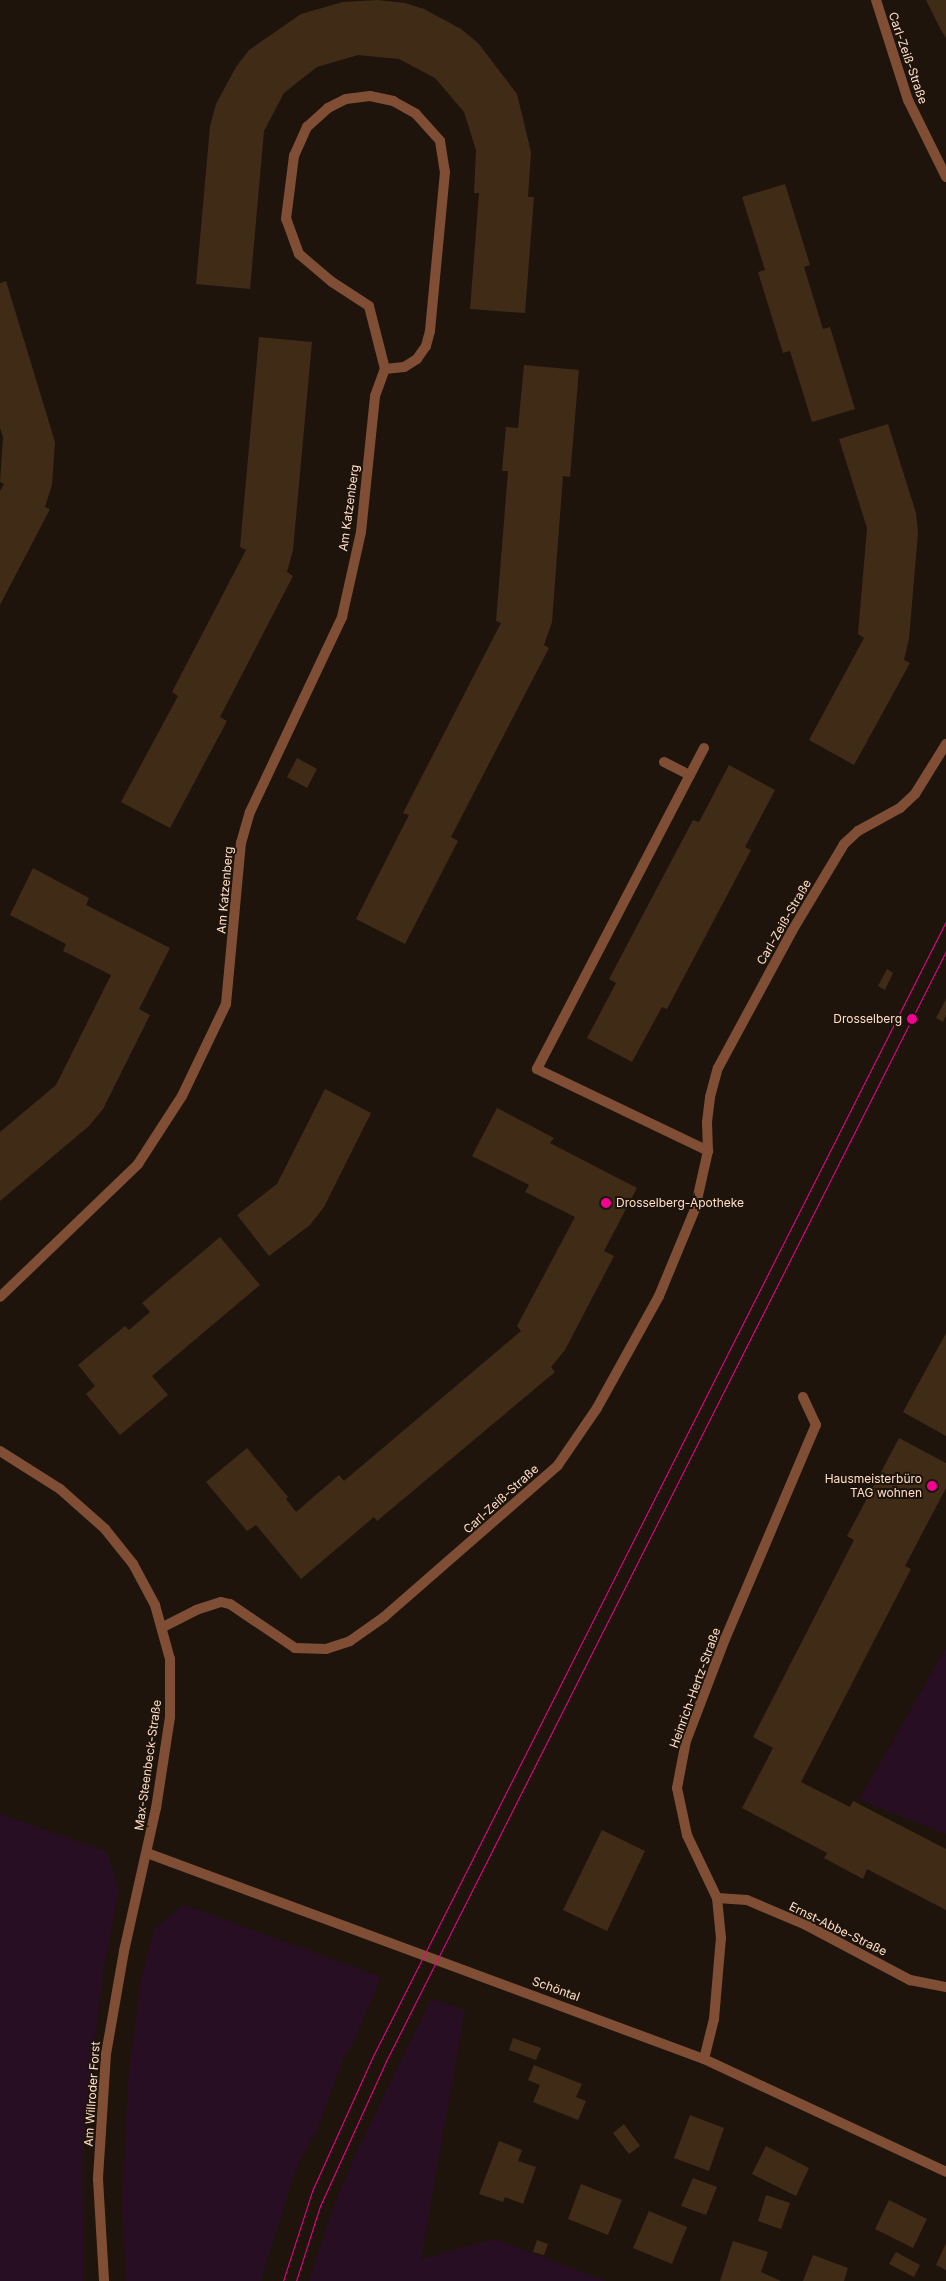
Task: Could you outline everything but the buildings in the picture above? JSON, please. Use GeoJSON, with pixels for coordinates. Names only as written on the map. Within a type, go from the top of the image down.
{"type":"FeatureCollection","features":[{"type":"Feature","properties":{"kind":"street","name":"Carl-Zeiß-Straße"},"geometry":{"type":"LineString","coordinates":[[876,0],[908,100],[946,177]]}},
{"type":"Feature","properties":{"kind":"street"},"geometry":{"type":"LineString","coordinates":[[370,96],[393,101],[416,114],[440,141],[445,172],[430,331],[426,346],[417,359],[404,367],[386,369],[369,306],[332,282],[298,254],[286,219],[294,156],[307,127],[328,108],[346,99],[370,96]]}},
{"type":"Feature","properties":{"kind":"street","name":"Am Katzenberg"},"geometry":{"type":"LineString","coordinates":[[0,1297],[138,1164],[182,1096],[220,1018],[230,985],[241,843],[250,812],[342,617],[361,532],[375,396],[386,369]]}},
{"type":"Feature","properties":{"kind":"street","name":"Carl-Zeiß-Straße"},"geometry":{"type":"LineString","coordinates":[[163,1627],[196,1610],[221,1602],[230,1604],[295,1648],[326,1649],[350,1641],[384,1617],[558,1465],[598,1408],[659,1296],[695,1209],[708,1151],[706,1122],[718,1068],[796,924],[844,844],[858,830],[900,808],[915,794],[946,744]]}},
{"type":"Feature","properties":{"kind":"street"},"geometry":{"type":"LineString","coordinates":[[704,748],[537,1069],[708,1151]]}},
{"type":"Feature","properties":{"kind":"street"},"geometry":{"type":"LineString","coordinates":[[664,762],[690,775]]}},
{"type":"Feature","properties":{"kind":"street","name":"Heinrich-Hertz-Straße"},"geometry":{"type":"LineString","coordinates":[[704,2059],[714,2019],[721,1938],[717,1898],[687,1835],[677,1788],[686,1741],[816,1424],[803,1397]]}},
{"type":"Feature","properties":{"kind":"street","name":"Max-Steenbeck-Straße"},"geometry":{"type":"LineString","coordinates":[[0,1451],[60,1489],[105,1529],[133,1564],[163,1627],[170,1659],[170,1717],[147,1853]]}},
{"type":"Feature","properties":{"kind":"street","name":"Schöntal"},"geometry":{"type":"LineString","coordinates":[[147,1853],[704,2059],[946,2172]]}},
{"type":"Feature","properties":{"kind":"street","name":"Am Willroder Forst"},"geometry":{"type":"LineString","coordinates":[[104,2281],[98,2179],[106,2054],[124,1951],[147,1853]]}},
{"type":"Feature","properties":{"kind":"street","name":"Ernst-Abbe-Straße"},"geometry":{"type":"LineString","coordinates":[[717,1898],[747,1900],[806,1925],[910,1980],[946,1987]]}},
{"type":"Feature","properties":{"kind":"shaded area"},"geometry":{"type":"Polygon","coordinates":[[[946,1648],[946,1834],[859,1800],[946,1648]]]}},
{"type":"Feature","properties":{"kind":"shaded area"},"geometry":{"type":"Polygon","coordinates":[[[0,1814],[107,1852],[119,1890],[103,1972],[84,2139],[84,2281],[0,2281],[0,1814]]]}},
{"type":"Feature","properties":{"kind":"shaded area"},"geometry":{"type":"Polygon","coordinates":[[[184,1905],[381,1977],[353,2043],[344,2057],[317,2130],[296,2169],[261,2281],[126,2281],[122,2206],[128,2079],[141,1980],[154,1929],[184,1905]]]}},
{"type":"Feature","properties":{"kind":"shaded area"},"geometry":{"type":"Polygon","coordinates":[[[431,1999],[465,2010],[421,2259],[494,2239],[606,2281],[309,2281],[332,2210],[355,2155],[431,1999]]]}},
{"type":"Feature","properties":{"kind":"tram line"},"geometry":{"type":"LineString","coordinates":[[283,2281],[312,2191],[374,2054],[946,921]]}},
{"type":"Feature","properties":{"kind":"tram line"},"geometry":{"type":"LineString","coordinates":[[296,2281],[320,2206],[386,2061],[946,951]]}},
{"type":"Feature","properties":{"kind":"place","name":"Drosselberg"},"geometry":{"type":"Point","coordinates":[912,1019]}},
{"type":"Feature","properties":{"kind":"place","name":"Drosselberg-Apotheke"},"geometry":{"type":"Point","coordinates":[606,1203]}},
{"type":"Feature","properties":{"kind":"place","name":"Hausmeisterbüro TAG wohnen"},"geometry":{"type":"Point","coordinates":[932,1486]}}]}
